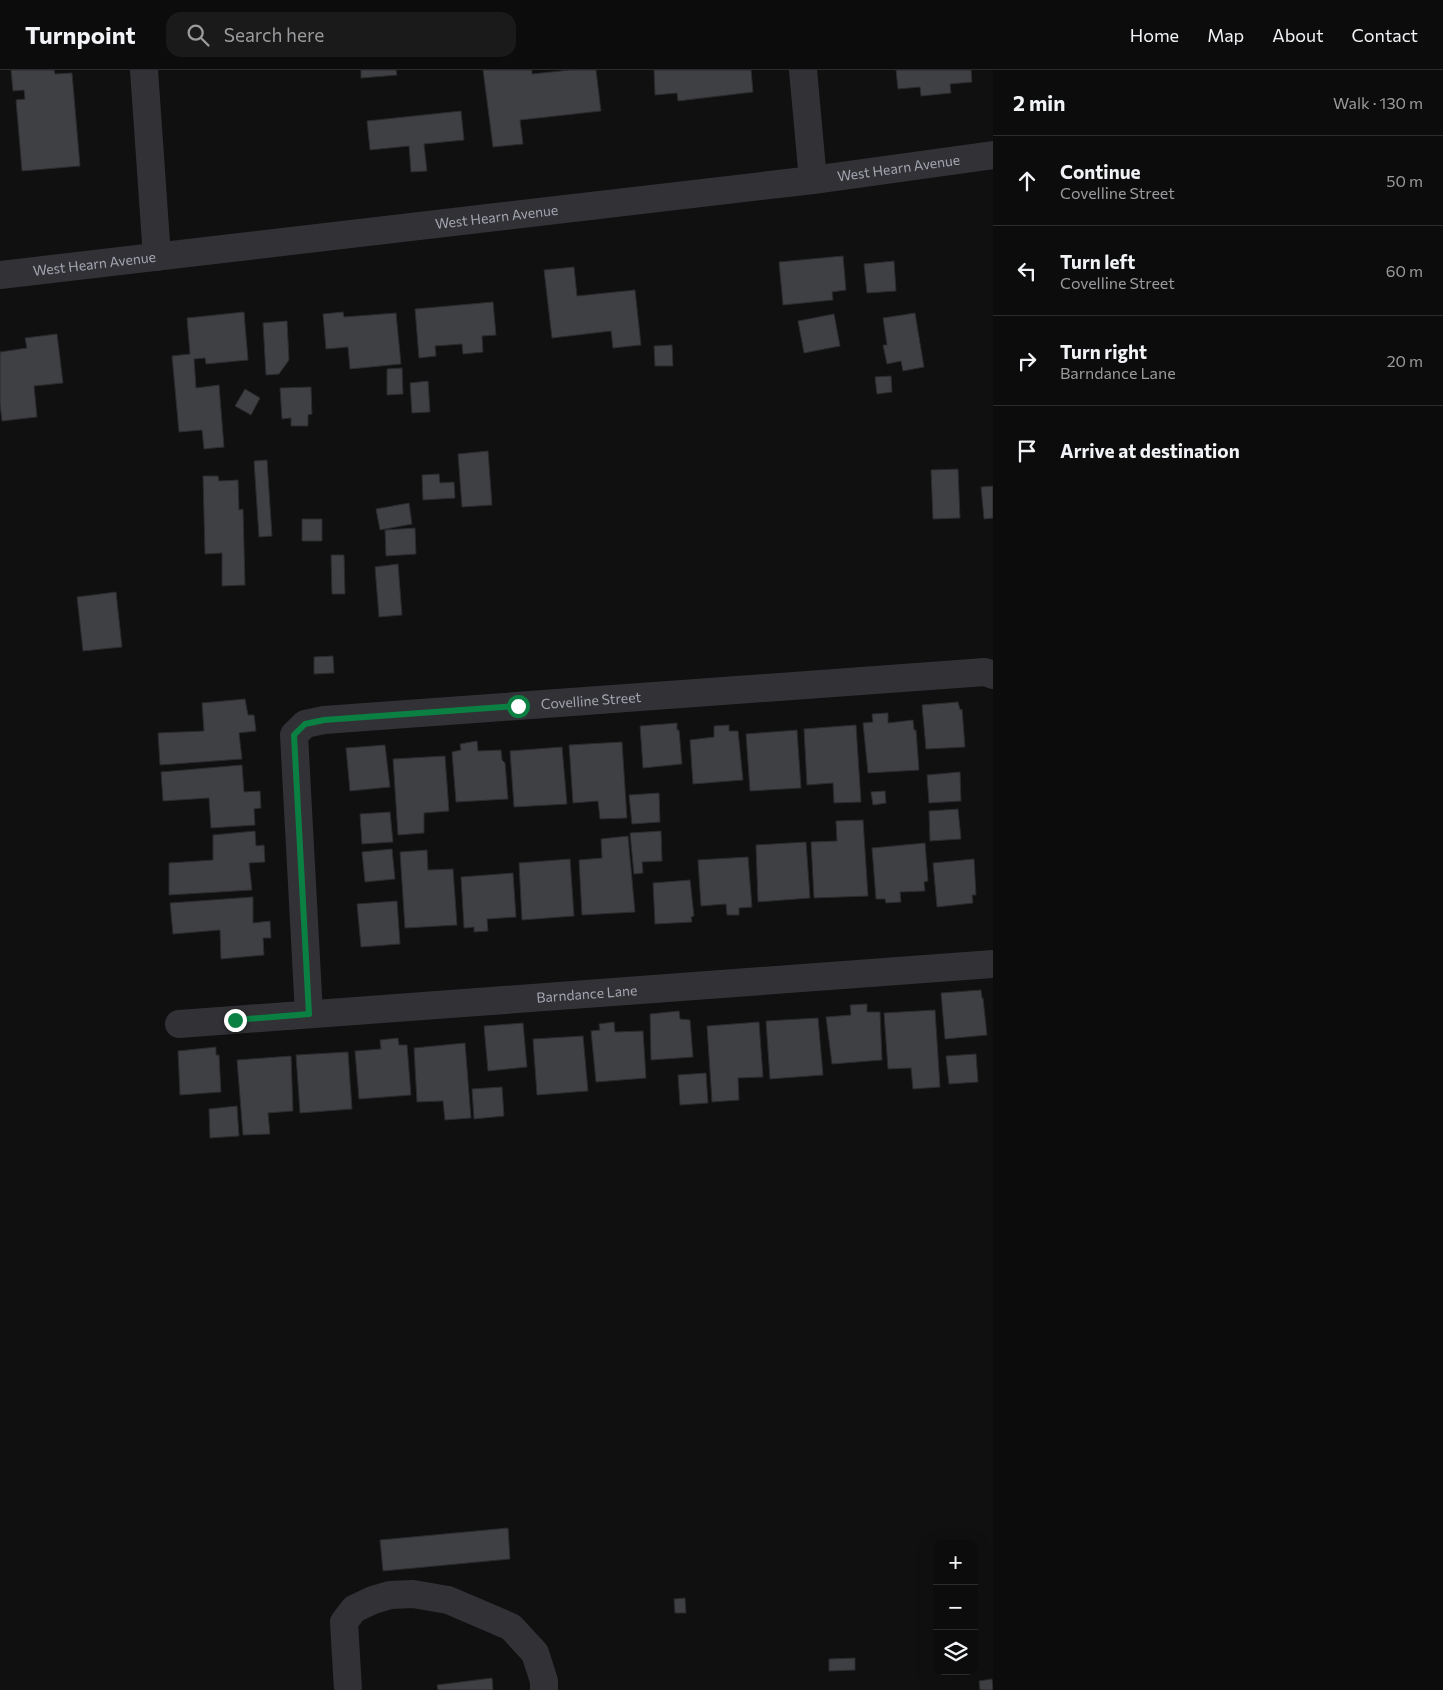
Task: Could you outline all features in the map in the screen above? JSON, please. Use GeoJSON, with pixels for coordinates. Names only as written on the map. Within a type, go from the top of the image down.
{"type":"FeatureCollection","features":[{"type":"Feature","properties":{"kind":"street"},"geometry":{"type":"LineString","coordinates":[[144,70],[157,257]]}},
{"type":"Feature","properties":{"kind":"street"},"geometry":{"type":"LineString","coordinates":[[803,70],[813,180]]}},
{"type":"Feature","properties":{"kind":"street","name":"West Hearn Avenue"},"geometry":{"type":"LineString","coordinates":[[0,276],[813,180],[993,155]]}},
{"type":"Feature","properties":{"kind":"street","name":"Covelline Street"},"geometry":{"type":"LineString","coordinates":[[309,1014],[294,735],[305,724],[324,720],[965,673],[985,672],[993,675]]}},
{"type":"Feature","properties":{"kind":"street","name":"Barndance Lane"},"geometry":{"type":"LineString","coordinates":[[179,1024],[993,964]]}},
{"type":"Feature","properties":{"kind":"street"},"geometry":{"type":"LineString","coordinates":[[348,1690],[344,1622],[354,1609],[373,1600],[390,1595],[413,1594],[448,1600],[511,1627],[535,1653],[544,1681],[544,1690]]}},
{"type":"Feature","properties":{"kind":"building"},"geometry":{"type":"Polygon","coordinates":[[[11,70],[54,70],[55,74],[72,73],[80,166],[22,171],[16,100],[25,99],[24,90],[13,91],[11,70]]]}},
{"type":"Feature","properties":{"kind":"building"},"geometry":{"type":"Polygon","coordinates":[[[361,70],[396,70],[397,75],[361,78],[361,70]]]}},
{"type":"Feature","properties":{"kind":"building"},"geometry":{"type":"Polygon","coordinates":[[[483,70],[532,70],[532,74],[570,70],[596,70],[601,111],[520,120],[523,144],[493,147],[483,70]]]}},
{"type":"Feature","properties":{"kind":"building"},"geometry":{"type":"Polygon","coordinates":[[[654,70],[751,70],[753,92],[678,101],[677,93],[655,95],[654,70]]]}},
{"type":"Feature","properties":{"kind":"building"},"geometry":{"type":"Polygon","coordinates":[[[896,70],[971,70],[972,82],[950,84],[951,93],[921,96],[920,87],[898,89],[896,70]]]}},
{"type":"Feature","properties":{"kind":"building"},"geometry":{"type":"Polygon","coordinates":[[[461,111],[464,140],[424,144],[427,171],[411,172],[409,146],[370,150],[367,121],[461,111]]]}},
{"type":"Feature","properties":{"kind":"building"},"geometry":{"type":"Polygon","coordinates":[[[843,256],[846,290],[832,292],[833,300],[783,305],[779,262],[843,256]]]}},
{"type":"Feature","properties":{"kind":"building"},"geometry":{"type":"Polygon","coordinates":[[[894,261],[896,291],[867,293],[864,264],[894,261]]]}},
{"type":"Feature","properties":{"kind":"building"},"geometry":{"type":"Polygon","coordinates":[[[574,267],[577,296],[635,290],[641,345],[613,348],[611,331],[552,338],[544,270],[574,267]]]}},
{"type":"Feature","properties":{"kind":"building"},"geometry":{"type":"Polygon","coordinates":[[[493,302],[496,335],[482,336],[483,352],[463,354],[462,344],[435,346],[436,356],[419,358],[415,309],[493,302]]]}},
{"type":"Feature","properties":{"kind":"building"},"geometry":{"type":"Polygon","coordinates":[[[244,312],[248,360],[206,364],[205,358],[194,359],[196,388],[219,385],[224,447],[204,449],[202,430],[179,432],[172,356],[190,354],[187,318],[244,312]]]}},
{"type":"Feature","properties":{"kind":"building"},"geometry":{"type":"Polygon","coordinates":[[[343,312],[344,317],[396,313],[401,364],[350,369],[348,347],[326,349],[323,314],[343,312]]]}},
{"type":"Feature","properties":{"kind":"building"},"geometry":{"type":"Polygon","coordinates":[[[915,313],[924,367],[903,371],[901,361],[887,364],[883,345],[887,345],[883,318],[915,313]]]}},
{"type":"Feature","properties":{"kind":"building"},"geometry":{"type":"Polygon","coordinates":[[[834,314],[840,346],[804,353],[798,321],[834,314]]]}},
{"type":"Feature","properties":{"kind":"building"},"geometry":{"type":"Polygon","coordinates":[[[287,321],[289,360],[279,374],[266,375],[263,323],[287,321]]]}},
{"type":"Feature","properties":{"kind":"building"},"geometry":{"type":"Polygon","coordinates":[[[57,334],[63,383],[34,386],[37,417],[2,421],[0,404],[0,352],[27,348],[25,338],[57,334]]]}},
{"type":"Feature","properties":{"kind":"building"},"geometry":{"type":"Polygon","coordinates":[[[672,345],[673,366],[655,366],[654,346],[672,345]]]}},
{"type":"Feature","properties":{"kind":"building"},"geometry":{"type":"Polygon","coordinates":[[[402,368],[403,394],[387,395],[387,369],[402,368]]]}},
{"type":"Feature","properties":{"kind":"building"},"geometry":{"type":"Polygon","coordinates":[[[891,376],[892,392],[877,394],[875,377],[891,376]]]}},
{"type":"Feature","properties":{"kind":"building"},"geometry":{"type":"Polygon","coordinates":[[[428,381],[430,412],[412,413],[410,383],[428,381]]]}},
{"type":"Feature","properties":{"kind":"building"},"geometry":{"type":"Polygon","coordinates":[[[311,387],[312,414],[308,415],[308,426],[291,426],[291,418],[282,419],[280,388],[311,387]]]}},
{"type":"Feature","properties":{"kind":"building"},"geometry":{"type":"Polygon","coordinates":[[[245,389],[260,398],[251,415],[235,406],[245,389]]]}},
{"type":"Feature","properties":{"kind":"building"},"geometry":{"type":"Polygon","coordinates":[[[488,451],[492,505],[462,507],[458,454],[488,451]]]}},
{"type":"Feature","properties":{"kind":"building"},"geometry":{"type":"Polygon","coordinates":[[[267,460],[272,536],[259,537],[254,461],[267,460]]]}},
{"type":"Feature","properties":{"kind":"building"},"geometry":{"type":"Polygon","coordinates":[[[958,469],[960,518],[933,519],[931,470],[958,469]]]}},
{"type":"Feature","properties":{"kind":"building"},"geometry":{"type":"Polygon","coordinates":[[[439,474],[440,483],[454,482],[455,498],[423,500],[422,475],[439,474]]]}},
{"type":"Feature","properties":{"kind":"building"},"geometry":{"type":"Polygon","coordinates":[[[203,476],[218,476],[219,481],[238,480],[239,510],[243,509],[245,585],[222,586],[222,553],[205,554],[203,476]]]}},
{"type":"Feature","properties":{"kind":"building"},"geometry":{"type":"Polygon","coordinates":[[[993,486],[993,518],[984,519],[981,487],[993,486]]]}},
{"type":"Feature","properties":{"kind":"building"},"geometry":{"type":"Polygon","coordinates":[[[409,503],[412,524],[380,530],[376,509],[409,503]]]}},
{"type":"Feature","properties":{"kind":"building"},"geometry":{"type":"Polygon","coordinates":[[[302,519],[322,519],[322,541],[302,541],[302,519]]]}},
{"type":"Feature","properties":{"kind":"building"},"geometry":{"type":"Polygon","coordinates":[[[415,528],[416,554],[386,556],[385,530],[415,528]]]}},
{"type":"Feature","properties":{"kind":"building"},"geometry":{"type":"Polygon","coordinates":[[[331,555],[344,555],[345,594],[332,594],[331,555]]]}},
{"type":"Feature","properties":{"kind":"building"},"geometry":{"type":"Polygon","coordinates":[[[398,564],[402,615],[379,617],[375,567],[398,564]]]}},
{"type":"Feature","properties":{"kind":"building"},"geometry":{"type":"Polygon","coordinates":[[[116,592],[122,647],[83,651],[77,597],[116,592]]]}},
{"type":"Feature","properties":{"kind":"building"},"geometry":{"type":"Polygon","coordinates":[[[333,656],[334,673],[314,674],[314,657],[333,656]]]}},
{"type":"Feature","properties":{"kind":"building"},"geometry":{"type":"Polygon","coordinates":[[[245,699],[248,715],[254,715],[256,731],[239,733],[242,759],[160,765],[158,733],[204,731],[202,703],[245,699]]]}},
{"type":"Feature","properties":{"kind":"building"},"geometry":{"type":"Polygon","coordinates":[[[958,702],[960,710],[962,709],[965,747],[926,749],[922,705],[958,702]]]}},
{"type":"Feature","properties":{"kind":"building"},"geometry":{"type":"Polygon","coordinates":[[[888,713],[888,723],[913,720],[914,730],[916,730],[919,770],[868,773],[863,723],[873,722],[872,714],[888,713]]]}},
{"type":"Feature","properties":{"kind":"building"},"geometry":{"type":"Polygon","coordinates":[[[677,723],[682,764],[643,768],[640,726],[677,723]]]}},
{"type":"Feature","properties":{"kind":"building"},"geometry":{"type":"Polygon","coordinates":[[[729,725],[729,731],[738,731],[743,780],[693,784],[690,740],[714,737],[714,726],[729,725]]]}},
{"type":"Feature","properties":{"kind":"building"},"geometry":{"type":"Polygon","coordinates":[[[856,725],[861,802],[834,803],[833,783],[807,785],[804,729],[856,725]]]}},
{"type":"Feature","properties":{"kind":"building"},"geometry":{"type":"Polygon","coordinates":[[[797,730],[801,788],[750,791],[746,734],[797,730]]]}},
{"type":"Feature","properties":{"kind":"building"},"geometry":{"type":"Polygon","coordinates":[[[477,741],[478,751],[501,750],[502,760],[505,763],[508,799],[456,802],[452,752],[461,750],[460,744],[477,741]]]}},
{"type":"Feature","properties":{"kind":"building"},"geometry":{"type":"Polygon","coordinates":[[[622,742],[627,818],[600,819],[598,801],[573,803],[569,745],[622,742]]]}},
{"type":"Feature","properties":{"kind":"building"},"geometry":{"type":"Polygon","coordinates":[[[385,745],[390,787],[350,791],[346,748],[385,745]]]}},
{"type":"Feature","properties":{"kind":"building"},"geometry":{"type":"Polygon","coordinates":[[[562,747],[567,804],[514,807],[510,751],[562,747]]]}},
{"type":"Feature","properties":{"kind":"building"},"geometry":{"type":"Polygon","coordinates":[[[445,756],[449,811],[424,813],[424,833],[398,835],[393,759],[445,756]]]}},
{"type":"Feature","properties":{"kind":"building"},"geometry":{"type":"Polygon","coordinates":[[[242,765],[244,792],[260,791],[261,808],[254,809],[255,825],[211,828],[209,798],[163,801],[161,772],[242,765]]]}},
{"type":"Feature","properties":{"kind":"building"},"geometry":{"type":"Polygon","coordinates":[[[960,772],[961,801],[929,803],[927,775],[960,772]]]}},
{"type":"Feature","properties":{"kind":"building"},"geometry":{"type":"Polygon","coordinates":[[[885,791],[886,803],[873,805],[871,792],[885,791]]]}},
{"type":"Feature","properties":{"kind":"building"},"geometry":{"type":"Polygon","coordinates":[[[659,793],[660,822],[632,824],[629,795],[659,793]]]}},
{"type":"Feature","properties":{"kind":"building"},"geometry":{"type":"Polygon","coordinates":[[[958,809],[961,839],[930,841],[929,811],[958,809]]]}},
{"type":"Feature","properties":{"kind":"building"},"geometry":{"type":"Polygon","coordinates":[[[390,812],[393,842],[362,844],[360,814],[390,812]]]}},
{"type":"Feature","properties":{"kind":"building"},"geometry":{"type":"Polygon","coordinates":[[[863,820],[868,896],[814,898],[811,842],[837,841],[836,821],[863,820]]]}},
{"type":"Feature","properties":{"kind":"building"},"geometry":{"type":"Polygon","coordinates":[[[255,831],[256,846],[264,845],[265,862],[249,863],[252,890],[169,895],[169,863],[213,860],[213,835],[255,831]]]}},
{"type":"Feature","properties":{"kind":"building"},"geometry":{"type":"Polygon","coordinates":[[[661,831],[662,861],[642,862],[643,873],[634,874],[630,833],[661,831]]]}},
{"type":"Feature","properties":{"kind":"building"},"geometry":{"type":"Polygon","coordinates":[[[628,836],[635,912],[582,915],[579,860],[602,858],[601,839],[628,836]]]}},
{"type":"Feature","properties":{"kind":"building"},"geometry":{"type":"Polygon","coordinates":[[[806,842],[810,898],[758,902],[756,845],[806,842]]]}},
{"type":"Feature","properties":{"kind":"building"},"geometry":{"type":"Polygon","coordinates":[[[925,843],[928,881],[924,882],[925,891],[900,892],[901,902],[886,903],[885,899],[876,899],[872,848],[925,843]]]}},
{"type":"Feature","properties":{"kind":"building"},"geometry":{"type":"Polygon","coordinates":[[[392,849],[395,879],[365,882],[362,852],[392,849]]]}},
{"type":"Feature","properties":{"kind":"building"},"geometry":{"type":"Polygon","coordinates":[[[427,850],[428,870],[453,869],[457,925],[405,928],[400,852],[427,850]]]}},
{"type":"Feature","properties":{"kind":"building"},"geometry":{"type":"Polygon","coordinates":[[[748,857],[752,907],[739,908],[739,915],[727,915],[726,904],[701,906],[698,860],[748,857]]]}},
{"type":"Feature","properties":{"kind":"building"},"geometry":{"type":"Polygon","coordinates":[[[570,859],[574,916],[522,920],[519,863],[570,859]]]}},
{"type":"Feature","properties":{"kind":"building"},"geometry":{"type":"Polygon","coordinates":[[[974,859],[976,895],[972,895],[973,903],[937,907],[933,863],[974,859]]]}},
{"type":"Feature","properties":{"kind":"building"},"geometry":{"type":"Polygon","coordinates":[[[513,873],[516,917],[487,919],[488,931],[474,932],[474,927],[464,928],[461,877],[513,873]]]}},
{"type":"Feature","properties":{"kind":"building"},"geometry":{"type":"Polygon","coordinates":[[[690,880],[694,916],[691,917],[692,922],[655,924],[653,883],[690,880]]]}},
{"type":"Feature","properties":{"kind":"building"},"geometry":{"type":"Polygon","coordinates":[[[253,897],[253,923],[270,921],[271,938],[263,938],[264,955],[221,959],[220,930],[173,934],[170,903],[253,897]]]}},
{"type":"Feature","properties":{"kind":"building"},"geometry":{"type":"Polygon","coordinates":[[[397,901],[400,944],[361,947],[357,904],[397,901]]]}},
{"type":"Feature","properties":{"kind":"building"},"geometry":{"type":"Polygon","coordinates":[[[981,990],[987,1035],[945,1039],[941,993],[981,990]]]}},
{"type":"Feature","properties":{"kind":"building"},"geometry":{"type":"Polygon","coordinates":[[[867,1004],[867,1012],[880,1012],[882,1060],[832,1064],[826,1017],[851,1015],[850,1005],[867,1004]]]}},
{"type":"Feature","properties":{"kind":"building"},"geometry":{"type":"Polygon","coordinates":[[[935,1010],[940,1087],[913,1089],[911,1068],[888,1069],[884,1013],[935,1010]]]}},
{"type":"Feature","properties":{"kind":"building"},"geometry":{"type":"Polygon","coordinates":[[[679,1011],[680,1019],[690,1020],[693,1057],[651,1060],[650,1014],[679,1011]]]}},
{"type":"Feature","properties":{"kind":"building"},"geometry":{"type":"Polygon","coordinates":[[[818,1018],[823,1075],[770,1079],[766,1021],[818,1018]]]}},
{"type":"Feature","properties":{"kind":"building"},"geometry":{"type":"Polygon","coordinates":[[[614,1022],[615,1032],[643,1031],[646,1078],[596,1082],[591,1031],[600,1030],[599,1024],[614,1022]]]}},
{"type":"Feature","properties":{"kind":"building"},"geometry":{"type":"Polygon","coordinates":[[[759,1022],[763,1077],[738,1078],[739,1100],[712,1102],[707,1026],[759,1022]]]}},
{"type":"Feature","properties":{"kind":"building"},"geometry":{"type":"Polygon","coordinates":[[[523,1023],[527,1067],[488,1071],[484,1026],[523,1023]]]}},
{"type":"Feature","properties":{"kind":"building"},"geometry":{"type":"Polygon","coordinates":[[[583,1036],[588,1091],[537,1095],[533,1039],[583,1036]]]}},
{"type":"Feature","properties":{"kind":"building"},"geometry":{"type":"Polygon","coordinates":[[[398,1038],[399,1045],[407,1045],[411,1095],[359,1099],[355,1051],[381,1049],[380,1040],[398,1038]]]}},
{"type":"Feature","properties":{"kind":"building"},"geometry":{"type":"Polygon","coordinates":[[[465,1043],[471,1118],[445,1120],[443,1101],[417,1102],[414,1048],[465,1043]]]}},
{"type":"Feature","properties":{"kind":"building"},"geometry":{"type":"Polygon","coordinates":[[[216,1047],[216,1055],[219,1055],[221,1092],[180,1095],[178,1051],[216,1047]]]}},
{"type":"Feature","properties":{"kind":"building"},"geometry":{"type":"Polygon","coordinates":[[[348,1052],[352,1109],[300,1113],[296,1055],[348,1052]]]}},
{"type":"Feature","properties":{"kind":"building"},"geometry":{"type":"Polygon","coordinates":[[[976,1054],[978,1082],[949,1084],[946,1056],[976,1054]]]}},
{"type":"Feature","properties":{"kind":"building"},"geometry":{"type":"Polygon","coordinates":[[[291,1056],[293,1111],[268,1113],[270,1134],[243,1135],[237,1060],[291,1056]]]}},
{"type":"Feature","properties":{"kind":"building"},"geometry":{"type":"Polygon","coordinates":[[[706,1073],[708,1103],[680,1105],[678,1075],[706,1073]]]}},
{"type":"Feature","properties":{"kind":"building"},"geometry":{"type":"Polygon","coordinates":[[[502,1087],[504,1116],[474,1119],[472,1089],[502,1087]]]}},
{"type":"Feature","properties":{"kind":"building"},"geometry":{"type":"Polygon","coordinates":[[[237,1106],[239,1136],[210,1138],[209,1109],[237,1106]]]}},
{"type":"Feature","properties":{"kind":"building"},"geometry":{"type":"Polygon","coordinates":[[[508,1528],[510,1559],[383,1571],[380,1540],[508,1528]]]}},
{"type":"Feature","properties":{"kind":"building"},"geometry":{"type":"Polygon","coordinates":[[[685,1598],[686,1613],[675,1613],[674,1599],[685,1598]]]}},
{"type":"Feature","properties":{"kind":"building"},"geometry":{"type":"Polygon","coordinates":[[[855,1658],[855,1670],[829,1671],[829,1659],[855,1658]]]}},
{"type":"Feature","properties":{"kind":"building"},"geometry":{"type":"Polygon","coordinates":[[[492,1678],[493,1690],[438,1690],[437,1685],[492,1678]]]}},
{"type":"Feature","properties":{"kind":"building"},"geometry":{"type":"Polygon","coordinates":[[[992,1679],[993,1690],[980,1690],[979,1681],[992,1679]]]}},
{"type":"Feature","properties":{"kind":"route"},"geometry":{"type":"LineString","coordinates":[[235,1020],[309,1014],[294,735],[305,724],[324,720],[518,706]]}}]}
